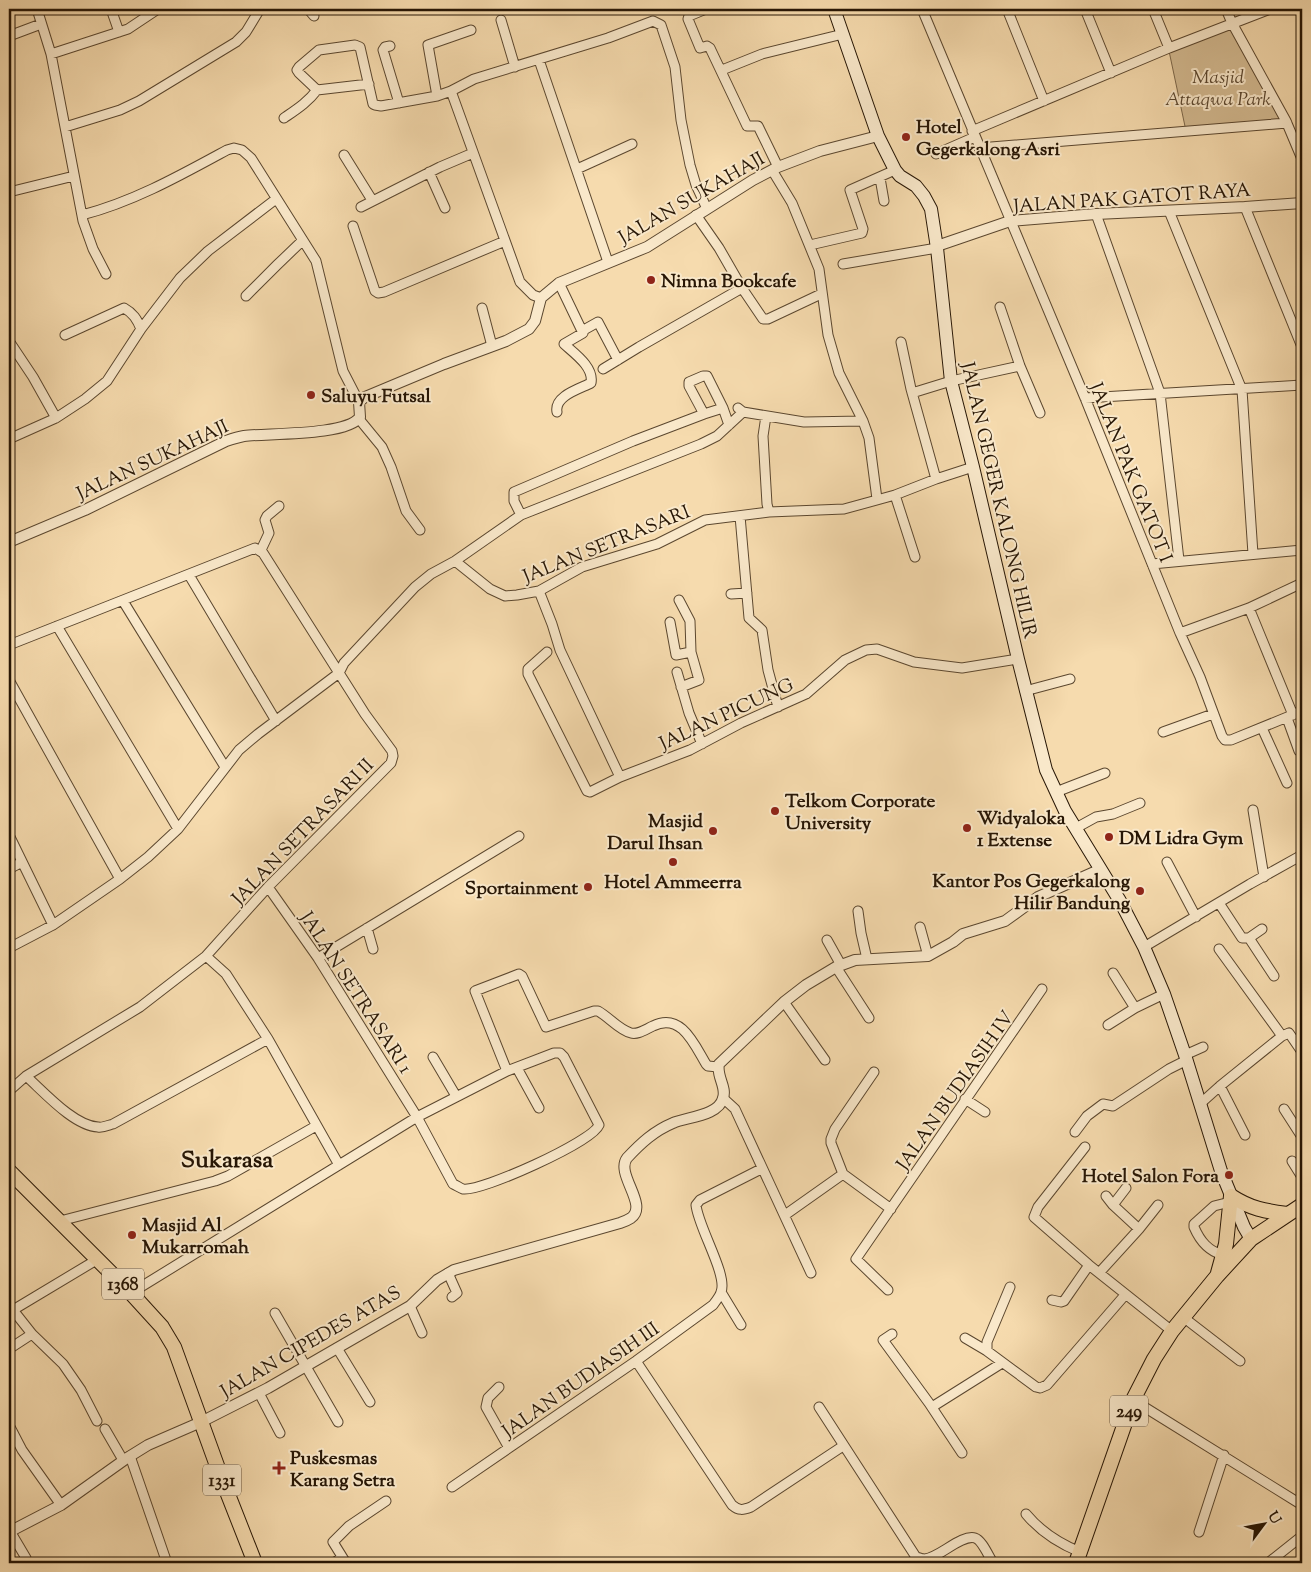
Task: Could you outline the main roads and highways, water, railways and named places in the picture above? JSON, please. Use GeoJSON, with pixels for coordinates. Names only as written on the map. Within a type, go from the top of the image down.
{"type":"FeatureCollection","features":[{"type":"Feature","properties":{"kind":"main road","name":"JALAN GEGER KALONG HILIR"},"geometry":{"type":"LineString","coordinates":[[834,9],[878,136],[900,176],[914,185],[928,202],[931,209],[937,247],[951,381],[1025,691],[1046,770],[1056,792],[1144,947],[1164,994],[1231,1199],[1251,1239]]}},
{"type":"Feature","properties":{"kind":"main road","name":"1368"},"geometry":{"type":"LineString","coordinates":[[9,1171],[98,1259],[162,1327],[174,1346],[201,1422]]}},
{"type":"Feature","properties":{"kind":"main road"},"geometry":{"type":"LineString","coordinates":[[1217,1276],[1226,1244],[1231,1199],[1264,1211],[1288,1214]]}},
{"type":"Feature","properties":{"kind":"main road","name":"249"},"geometry":{"type":"LineString","coordinates":[[1078,1557],[1133,1400],[1154,1359],[1183,1317],[1251,1239],[1302,1205]]}},
{"type":"Feature","properties":{"kind":"main road","name":"1331"},"geometry":{"type":"LineString","coordinates":[[201,1422],[255,1563]]}},
{"type":"Feature","properties":{"kind":"place","name":"Hotel Gegerkalong Asri"},"geometry":{"type":"Point","coordinates":[906,137]}},
{"type":"Feature","properties":{"kind":"place","name":"Nimna Bookcafe"},"geometry":{"type":"Point","coordinates":[651,280]}},
{"type":"Feature","properties":{"kind":"place","name":"Saluyu Futsal"},"geometry":{"type":"Point","coordinates":[311,395]}},
{"type":"Feature","properties":{"kind":"place","name":"Telkom Corporate University"},"geometry":{"type":"Point","coordinates":[775,811]}},
{"type":"Feature","properties":{"kind":"place","name":"Widyaloka 1 Extense"},"geometry":{"type":"Point","coordinates":[967,828]}},
{"type":"Feature","properties":{"kind":"place","name":"Masjid Darul Ihsan"},"geometry":{"type":"Point","coordinates":[713,831]}},
{"type":"Feature","properties":{"kind":"place","name":"DM Lidra Gym"},"geometry":{"type":"Point","coordinates":[1109,837]}},
{"type":"Feature","properties":{"kind":"place","name":"Hotel Ammeerra"},"geometry":{"type":"Point","coordinates":[673,862]}},
{"type":"Feature","properties":{"kind":"place","name":"Sportainment"},"geometry":{"type":"Point","coordinates":[588,887]}},
{"type":"Feature","properties":{"kind":"place","name":"Kantor Pos Gegerkalong Hilir Bandung"},"geometry":{"type":"Point","coordinates":[1140,891]}},
{"type":"Feature","properties":{"kind":"place","name":"Hotel Salon Fora"},"geometry":{"type":"Point","coordinates":[1229,1175]}},
{"type":"Feature","properties":{"kind":"place","name":"Masjid Al Mukarromah"},"geometry":{"type":"Point","coordinates":[132,1235]}},
{"type":"Feature","properties":{"kind":"place","name":"Puskesmas Karang Setra"},"geometry":{"type":"Point","coordinates":[279,1468]}},
{"type":"Feature","properties":{"kind":"district","name":"Sukarasa"},"geometry":{"type":"Point","coordinates":[227,1159]}},
{"type":"Feature","properties":{"kind":"park label","name":"Masjid Attaqwa Park"},"geometry":{"type":"Point","coordinates":[1218,87]}}]}
